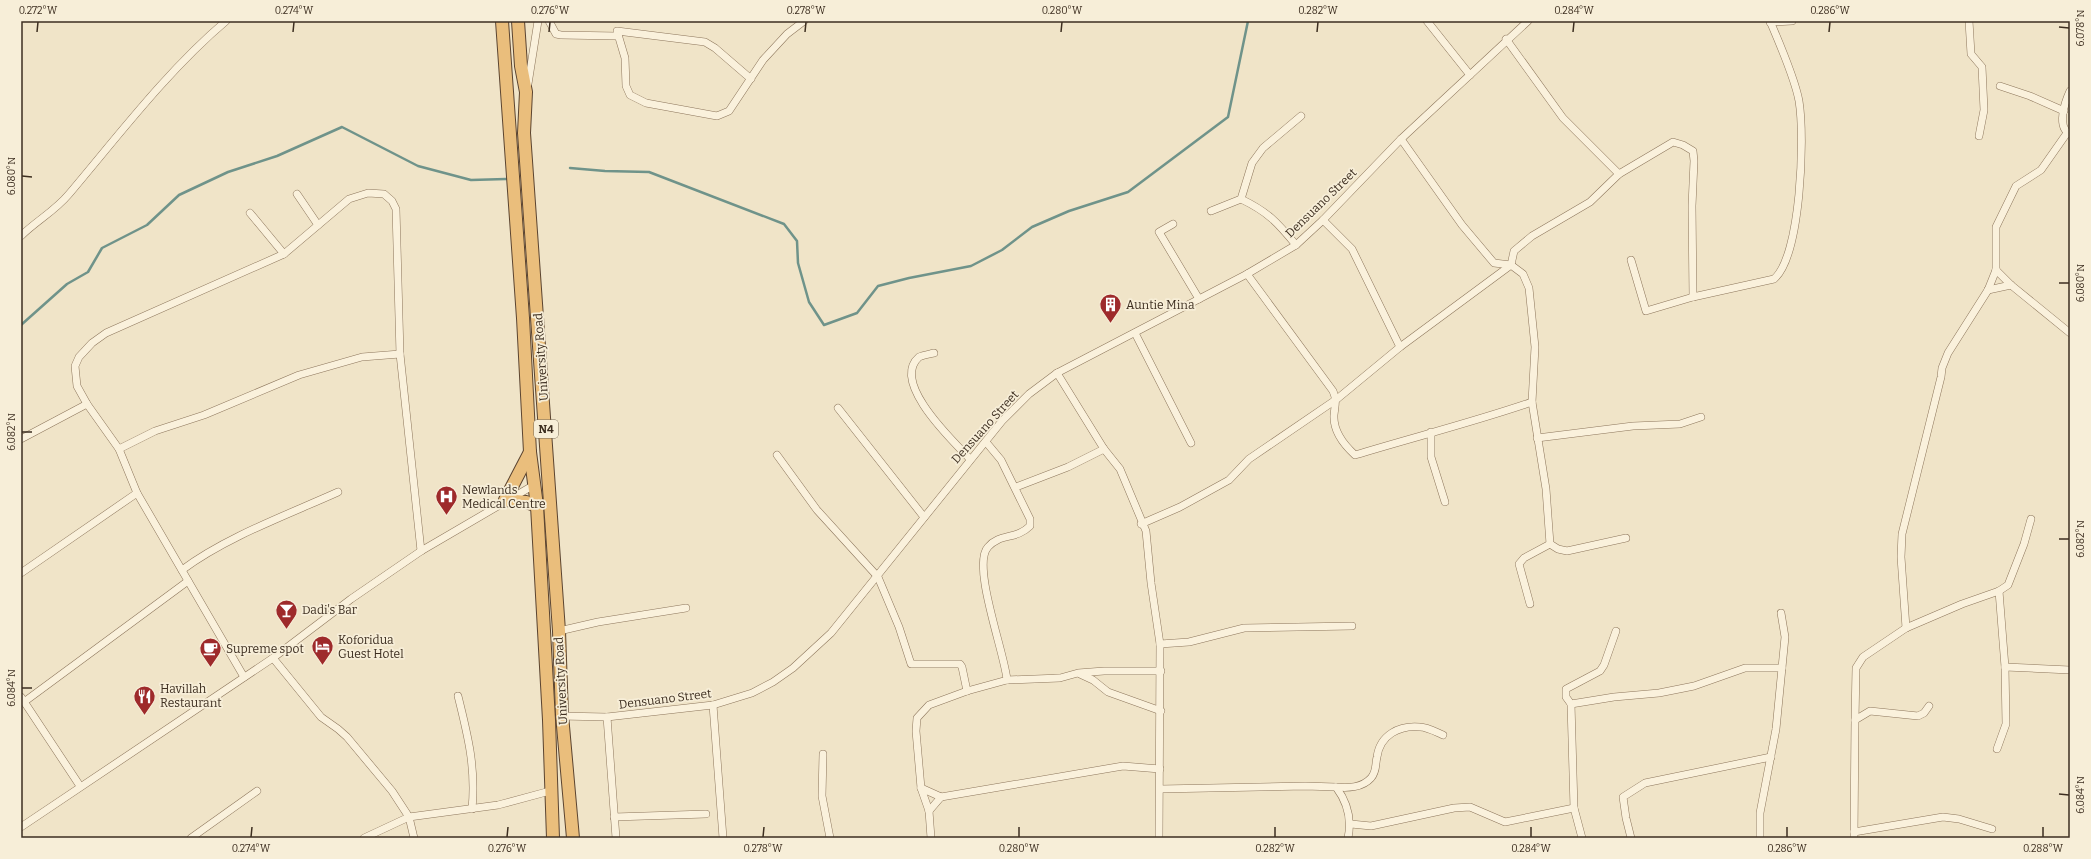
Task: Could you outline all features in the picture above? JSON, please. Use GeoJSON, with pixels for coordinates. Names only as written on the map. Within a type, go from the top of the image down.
{"type":"FeatureCollection","features":[{"type":"Feature","properties":{"kind":"highway","name":"University Road"},"geometry":{"type":"LineString","coordinates":[[502,21],[524,318],[530,452],[537,506],[549,720],[550,791],[553,838]]}},
{"type":"Feature","properties":{"kind":"highway","name":"University Road"},"geometry":{"type":"LineString","coordinates":[[518,21],[526,92],[524,133],[559,631],[562,715],[573,838]]}},
{"type":"Feature","properties":{"kind":"highway"},"geometry":{"type":"LineString","coordinates":[[530,452],[505,500],[526,502],[537,506]]}},
{"type":"Feature","properties":{"kind":"street"},"geometry":{"type":"LineString","coordinates":[[22,233],[46,216],[68,195],[106,148],[168,79],[199,46],[226,21]]}},
{"type":"Feature","properties":{"kind":"street"},"geometry":{"type":"LineString","coordinates":[[526,92],[538,21]]}},
{"type":"Feature","properties":{"kind":"street"},"geometry":{"type":"LineString","coordinates":[[549,21],[556,34],[617,36]]}},
{"type":"Feature","properties":{"kind":"street"},"geometry":{"type":"LineString","coordinates":[[751,79],[715,48],[705,42],[617,31],[617,36],[625,58],[626,86],[630,95],[646,102],[717,116],[729,111],[751,79],[763,60],[787,34],[804,21]]}},
{"type":"Feature","properties":{"kind":"street"},"geometry":{"type":"LineString","coordinates":[[1426,21],[1470,75]]}},
{"type":"Feature","properties":{"kind":"street","name":"Densuano Street"},"geometry":{"type":"LineString","coordinates":[[549,720],[562,715],[607,717],[713,706],[752,692],[773,682],[794,668],[831,633],[878,577],[924,517],[1002,421],[1029,394],[1057,373],[1247,274],[1296,245],[1323,220],[1401,139],[1470,75],[1506,39],[1528,21]]}},
{"type":"Feature","properties":{"kind":"street"},"geometry":{"type":"LineString","coordinates":[[1631,260],[1646,311],[1693,297],[1774,279],[1780,274],[1793,232],[1801,172],[1802,139],[1799,100],[1770,21],[1792,21]]}},
{"type":"Feature","properties":{"kind":"street"},"geometry":{"type":"LineString","coordinates":[[1969,21],[1971,54],[1982,67],[1984,110],[1979,136]]}},
{"type":"Feature","properties":{"kind":"street"},"geometry":{"type":"LineString","coordinates":[[1506,39],[1563,118],[1619,174]]}},
{"type":"Feature","properties":{"kind":"street"},"geometry":{"type":"LineString","coordinates":[[2000,86],[2030,96],[2064,111]]}},
{"type":"Feature","properties":{"kind":"street"},"geometry":{"type":"LineString","coordinates":[[1906,628],[1901,557],[1902,534],[1942,368],[1948,353],[1988,290],[1996,270],[1996,227],[2016,186],[2041,170],[2069,133],[2064,126],[2064,111],[2065,102],[2070,91]]}},
{"type":"Feature","properties":{"kind":"street"},"geometry":{"type":"LineString","coordinates":[[1241,199],[1252,162],[1263,148],[1302,116]]}},
{"type":"Feature","properties":{"kind":"street"},"geometry":{"type":"LineString","coordinates":[[1401,139],[1479,247],[1494,264],[1511,265],[1523,274],[1529,288],[1535,346],[1532,402],[1546,489],[1550,544]]}},
{"type":"Feature","properties":{"kind":"street"},"geometry":{"type":"LineString","coordinates":[[1141,524],[1180,507],[1229,480],[1249,459],[1337,399],[1400,348],[1511,265],[1514,251],[1532,236],[1590,202],[1619,174],[1672,142],[1683,145],[1692,151],[1694,161],[1692,206],[1693,297]]}},
{"type":"Feature","properties":{"kind":"street"},"geometry":{"type":"LineString","coordinates":[[244,677],[137,493],[119,449],[87,404],[77,386],[75,366],[79,357],[92,343],[124,324],[284,254],[349,200],[368,193],[384,194],[392,201],[396,209],[400,354],[421,551]]}},
{"type":"Feature","properties":{"kind":"street"},"geometry":{"type":"LineString","coordinates":[[297,194],[318,225]]}},
{"type":"Feature","properties":{"kind":"street"},"geometry":{"type":"LineString","coordinates":[[1211,211],[1241,199],[1262,210],[1276,220],[1296,245]]}},
{"type":"Feature","properties":{"kind":"street"},"geometry":{"type":"LineString","coordinates":[[250,213],[284,254]]}},
{"type":"Feature","properties":{"kind":"street"},"geometry":{"type":"LineString","coordinates":[[1323,220],[1352,250],[1400,348]]}},
{"type":"Feature","properties":{"kind":"street"},"geometry":{"type":"LineString","coordinates":[[1174,224],[1159,232],[1199,299]]}},
{"type":"Feature","properties":{"kind":"street"},"geometry":{"type":"LineString","coordinates":[[1996,270],[2011,285],[2070,333]]}},
{"type":"Feature","properties":{"kind":"street"},"geometry":{"type":"LineString","coordinates":[[1247,274],[1303,348],[1333,391],[1337,399],[1334,417],[1336,431],[1355,455],[1431,432],[1481,420],[1532,402]]}},
{"type":"Feature","properties":{"kind":"street"},"geometry":{"type":"LineString","coordinates":[[1988,290],[2011,285]]}},
{"type":"Feature","properties":{"kind":"street"},"geometry":{"type":"LineString","coordinates":[[1135,333],[1191,443]]}},
{"type":"Feature","properties":{"kind":"street"},"geometry":{"type":"LineString","coordinates":[[934,353],[920,356],[913,365],[911,378],[915,391],[933,418],[970,460]]}},
{"type":"Feature","properties":{"kind":"street"},"geometry":{"type":"LineString","coordinates":[[119,449],[155,431],[204,415],[305,372],[362,357],[400,354]]}},
{"type":"Feature","properties":{"kind":"street"},"geometry":{"type":"LineString","coordinates":[[1057,373],[1104,449],[1120,469],[1141,524],[1146,532],[1151,583],[1160,644],[1161,711],[1159,838]]}},
{"type":"Feature","properties":{"kind":"street"},"geometry":{"type":"LineString","coordinates":[[21,439],[87,404]]}},
{"type":"Feature","properties":{"kind":"street"},"geometry":{"type":"LineString","coordinates":[[838,408],[924,517]]}},
{"type":"Feature","properties":{"kind":"street"},"geometry":{"type":"LineString","coordinates":[[1537,438],[1633,426],[1680,424],[1701,417]]}},
{"type":"Feature","properties":{"kind":"street"},"geometry":{"type":"LineString","coordinates":[[1431,432],[1431,457],[1445,502]]}},
{"type":"Feature","properties":{"kind":"street"},"geometry":{"type":"LineString","coordinates":[[986,442],[1001,460],[1016,487],[1022,505],[1030,519],[1030,526],[1024,532],[1016,536],[996,539],[986,548],[982,559],[991,613],[1006,666],[1007,680]]}},
{"type":"Feature","properties":{"kind":"street"},"geometry":{"type":"LineString","coordinates":[[1016,487],[1068,467],[1104,449]]}},
{"type":"Feature","properties":{"kind":"street"},"geometry":{"type":"LineString","coordinates":[[777,455],[817,510],[878,577],[899,628],[910,664],[960,664],[967,691]]}},
{"type":"Feature","properties":{"kind":"street"},"geometry":{"type":"LineString","coordinates":[[21,827],[80,786],[274,658],[351,599],[421,551],[505,500],[534,485]]}},
{"type":"Feature","properties":{"kind":"street"},"geometry":{"type":"LineString","coordinates":[[182,570],[196,559],[232,540],[338,492]]}},
{"type":"Feature","properties":{"kind":"street"},"geometry":{"type":"LineString","coordinates":[[21,573],[137,493]]}},
{"type":"Feature","properties":{"kind":"street"},"geometry":{"type":"LineString","coordinates":[[1992,830],[1959,819],[1943,817],[1854,835],[1856,668],[1863,657],[1906,628],[1962,604],[1999,591],[2008,585],[2024,544],[2031,519]]}},
{"type":"Feature","properties":{"kind":"street"},"geometry":{"type":"LineString","coordinates":[[1550,544],[1558,549],[1567,551],[1626,538]]}},
{"type":"Feature","properties":{"kind":"street"},"geometry":{"type":"LineString","coordinates":[[1530,604],[1519,564],[1524,558],[1550,544]]}},
{"type":"Feature","properties":{"kind":"street"},"geometry":{"type":"LineString","coordinates":[[80,786],[23,700],[188,581]]}},
{"type":"Feature","properties":{"kind":"street"},"geometry":{"type":"LineString","coordinates":[[1997,749],[2006,724],[2005,666],[1999,591]]}},
{"type":"Feature","properties":{"kind":"street"},"geometry":{"type":"LineString","coordinates":[[559,631],[598,622],[686,608]]}},
{"type":"Feature","properties":{"kind":"street"},"geometry":{"type":"LineString","coordinates":[[1760,838],[1760,813],[1776,729],[1785,637],[1781,613]]}},
{"type":"Feature","properties":{"kind":"street"},"geometry":{"type":"LineString","coordinates":[[1160,644],[1189,642],[1244,628],[1352,626]]}},
{"type":"Feature","properties":{"kind":"street"},"geometry":{"type":"LineString","coordinates":[[1582,838],[1574,808],[1571,704],[1566,697],[1566,689],[1600,671],[1604,665],[1616,631]]}},
{"type":"Feature","properties":{"kind":"street"},"geometry":{"type":"LineString","coordinates":[[274,658],[321,717],[338,729],[346,737],[392,791],[409,817],[414,838]]}},
{"type":"Feature","properties":{"kind":"street"},"geometry":{"type":"LineString","coordinates":[[2005,666],[2070,670]]}},
{"type":"Feature","properties":{"kind":"street"},"geometry":{"type":"LineString","coordinates":[[1571,704],[1614,697],[1659,693],[1694,686],[1745,668],[1782,668]]}},
{"type":"Feature","properties":{"kind":"street"},"geometry":{"type":"LineString","coordinates":[[931,838],[929,811],[921,788],[917,746],[918,718],[930,705],[967,691],[1007,680],[1060,678],[1078,673],[1123,670],[1161,672]]}},
{"type":"Feature","properties":{"kind":"street"},"geometry":{"type":"LineString","coordinates":[[1078,673],[1093,680],[1108,692],[1161,711]]}},
{"type":"Feature","properties":{"kind":"street"},"geometry":{"type":"LineString","coordinates":[[458,696],[473,764],[474,787],[472,809]]}},
{"type":"Feature","properties":{"kind":"street"},"geometry":{"type":"LineString","coordinates":[[713,706],[723,838]]}},
{"type":"Feature","properties":{"kind":"street"},"geometry":{"type":"LineString","coordinates":[[1855,720],[1870,711],[1918,716],[1929,706]]}},
{"type":"Feature","properties":{"kind":"street"},"geometry":{"type":"LineString","coordinates":[[607,717],[616,838]]}},
{"type":"Feature","properties":{"kind":"street"},"geometry":{"type":"LineString","coordinates":[[1160,789],[1305,786],[1352,788],[1370,778],[1377,768],[1376,757],[1384,739],[1396,729],[1420,727],[1444,735]]}},
{"type":"Feature","properties":{"kind":"street"},"geometry":{"type":"LineString","coordinates":[[823,754],[822,796],[830,838]]}},
{"type":"Feature","properties":{"kind":"street"},"geometry":{"type":"LineString","coordinates":[[1631,838],[1623,797],[1645,783],[1771,757]]}},
{"type":"Feature","properties":{"kind":"street"},"geometry":{"type":"LineString","coordinates":[[921,788],[941,797],[1122,766],[1160,769]]}},
{"type":"Feature","properties":{"kind":"street"},"geometry":{"type":"LineString","coordinates":[[1336,787],[1344,797],[1351,824],[1348,838]]}},
{"type":"Feature","properties":{"kind":"street"},"geometry":{"type":"LineString","coordinates":[[191,838],[257,791]]}},
{"type":"Feature","properties":{"kind":"street"},"geometry":{"type":"LineString","coordinates":[[364,838],[409,817],[498,805],[550,791]]}},
{"type":"Feature","properties":{"kind":"street"},"geometry":{"type":"LineString","coordinates":[[929,811],[941,797]]}},
{"type":"Feature","properties":{"kind":"street"},"geometry":{"type":"LineString","coordinates":[[1351,824],[1371,826],[1454,808],[1470,807],[1505,822],[1574,808]]}},
{"type":"Feature","properties":{"kind":"street"},"geometry":{"type":"LineString","coordinates":[[614,817],[706,814]]}},
{"type":"Feature","properties":{"kind":"waterway"},"geometry":{"type":"LineString","coordinates":[[570,168],[605,171],[649,172],[784,224],[797,241],[798,263],[809,302],[824,325],[857,313],[878,286],[909,278],[971,266],[1002,250],[1032,227],[1069,211],[1128,192],[1228,117],[1248,21]]}},
{"type":"Feature","properties":{"kind":"waterway"},"geometry":{"type":"LineString","coordinates":[[21,325],[67,284],[88,272],[102,248],[147,225],[179,195],[228,172],[277,156],[342,127],[418,166],[471,180],[506,179]]}},
{"type":"Feature","properties":{"kind":"place","name":"Auntie Mina"},"geometry":{"type":"Point","coordinates":[1110,324]}},
{"type":"Feature","properties":{"kind":"place","name":"Newlands Medical Centre"},"geometry":{"type":"Point","coordinates":[446,516]}},
{"type":"Feature","properties":{"kind":"place","name":"Dadi's Bar"},"geometry":{"type":"Point","coordinates":[287,630]}},
{"type":"Feature","properties":{"kind":"place","name":"Koforidua Guest Hotel"},"geometry":{"type":"Point","coordinates":[322,666]}},
{"type":"Feature","properties":{"kind":"place","name":"Supreme spot"},"geometry":{"type":"Point","coordinates":[211,668]}},
{"type":"Feature","properties":{"kind":"place","name":"Havillah Restaurant"},"geometry":{"type":"Point","coordinates":[145,716]}}]}
